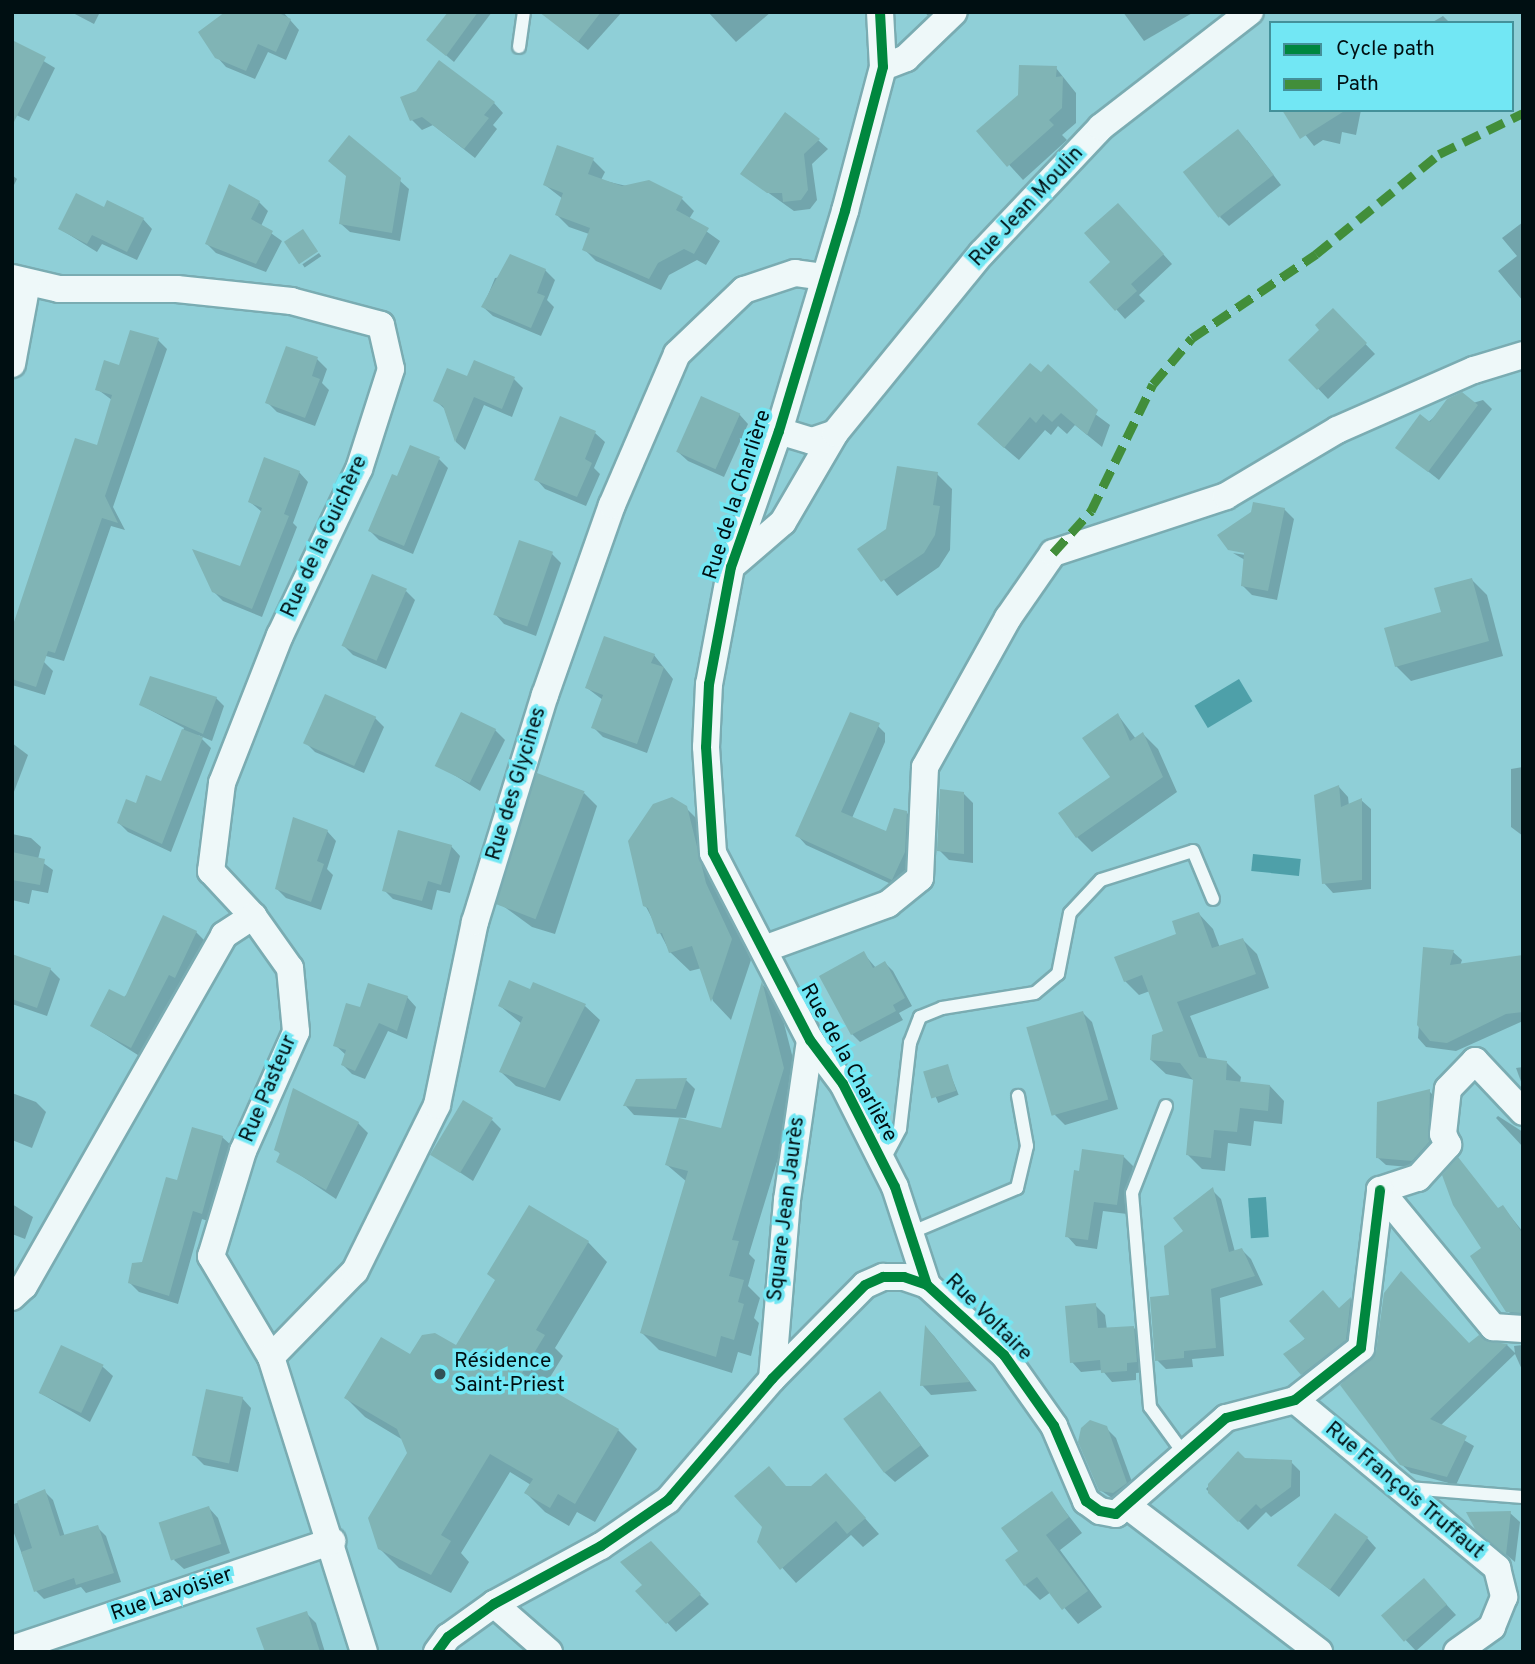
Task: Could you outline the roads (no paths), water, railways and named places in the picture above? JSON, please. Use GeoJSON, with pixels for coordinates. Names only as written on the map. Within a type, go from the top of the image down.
{"type":"FeatureCollection","features":[{"type":"Feature","properties":{"kind":"street","name":"Rue de la Charlière"},"geometry":{"type":"LineString","coordinates":[[880,12],[883,68],[779,431],[731,567],[709,684],[706,747],[713,853],[810,1040],[843,1084],[882,1163],[927,1284]]}},
{"type":"Feature","properties":{"kind":"street"},"geometry":{"type":"LineString","coordinates":[[883,68],[923,44],[954,12]]}},
{"type":"Feature","properties":{"kind":"street","name":"Rue Jean Moulin"},"geometry":{"type":"LineString","coordinates":[[731,567],[783,522],[835,433],[982,253],[1101,127],[1250,12]]}},
{"type":"Feature","properties":{"kind":"street","name":"Rue des Glycines"},"geometry":{"type":"LineString","coordinates":[[271,1357],[355,1271],[437,1105],[475,922],[545,695],[612,505],[677,354],[744,290],[795,273],[825,277]]}},
{"type":"Feature","properties":{"kind":"street","name":"Rue de la Guichère"},"geometry":{"type":"LineString","coordinates":[[12,364],[20,281],[59,289],[177,289],[291,301],[381,325],[391,369],[359,469],[279,635],[222,783],[211,871],[253,916]]}},
{"type":"Feature","properties":{"kind":"street"},"geometry":{"type":"LineString","coordinates":[[764,949],[888,904],[920,878],[925,767],[1008,618],[1053,553],[1226,496],[1337,430],[1474,370],[1523,355]]}},
{"type":"Feature","properties":{"kind":"street"},"geometry":{"type":"LineString","coordinates":[[779,431],[812,441],[835,433]]}},
{"type":"Feature","properties":{"kind":"street"},"geometry":{"type":"LineString","coordinates":[[12,1297],[24,1286],[224,935],[253,916]]}},
{"type":"Feature","properties":{"kind":"street","name":"Rue Pasteur"},"geometry":{"type":"LineString","coordinates":[[253,916],[289,968],[296,1032],[243,1151],[211,1256],[271,1357],[332,1541],[364,1652]]}},
{"type":"Feature","properties":{"kind":"street","name":"Square Jean Jaurès"},"geometry":{"type":"LineString","coordinates":[[772,1379],[787,1200],[810,1040]]}},
{"type":"Feature","properties":{"kind":"street"},"geometry":{"type":"LineString","coordinates":[[1381,1190],[1418,1178],[1448,1145],[1443,1134],[1448,1089],[1475,1061],[1523,1112]]}},
{"type":"Feature","properties":{"kind":"street"},"geometry":{"type":"LineString","coordinates":[[1381,1190],[1493,1327],[1523,1329]]}},
{"type":"Feature","properties":{"kind":"street"},"geometry":{"type":"LineString","coordinates":[[1319,1652],[1129,1507],[1226,1418],[1295,1400],[1361,1348],[1381,1190]]}},
{"type":"Feature","properties":{"kind":"street","name":"Rue Voltaire"},"geometry":{"type":"LineString","coordinates":[[437,1652],[449,1637],[494,1604],[601,1546],[668,1500],[772,1379],[865,1286],[883,1277],[904,1277],[927,1284],[1004,1355],[1054,1426],[1086,1501],[1100,1511],[1116,1514],[1129,1507]]}},
{"type":"Feature","properties":{"kind":"street","name":"Rue François Truffaut"},"geometry":{"type":"LineString","coordinates":[[1295,1400],[1497,1568],[1504,1597],[1492,1627],[1457,1652]]}},
{"type":"Feature","properties":{"kind":"street","name":"Rue Lavoisier"},"geometry":{"type":"LineString","coordinates":[[12,1649],[332,1541]]}},
{"type":"Feature","properties":{"kind":"street"},"geometry":{"type":"LineString","coordinates":[[494,1604],[549,1652]]}},
{"type":"Feature","properties":{"kind":"lane"},"geometry":{"type":"LineString","coordinates":[[519,47],[524,12]]}},
{"type":"Feature","properties":{"kind":"lane"},"geometry":{"type":"LineString","coordinates":[[882,1163],[900,1129],[910,1043],[920,1017],[942,1008],[1035,993],[1058,974],[1070,913],[1101,880],[1194,851],[1213,900]]}},
{"type":"Feature","properties":{"kind":"lane"},"geometry":{"type":"LineString","coordinates":[[910,1233],[1017,1188],[1027,1146],[1018,1096]]}},
{"type":"Feature","properties":{"kind":"lane"},"geometry":{"type":"LineString","coordinates":[[1166,1105],[1132,1193],[1150,1407],[1186,1455]]}},
{"type":"Feature","properties":{"kind":"lane"},"geometry":{"type":"LineString","coordinates":[[1401,1488],[1523,1497]]}},
{"type":"Feature","properties":{"kind":"water"},"geometry":{"type":"Polygon","coordinates":[[[1239,679],[1252,701],[1208,728],[1194,706],[1239,679]]]}},
{"type":"Feature","properties":{"kind":"water"},"geometry":{"type":"Polygon","coordinates":[[[1253,854],[1301,859],[1299,876],[1251,871],[1253,854]]]}},
{"type":"Feature","properties":{"kind":"water"},"geometry":{"type":"Polygon","coordinates":[[[1266,1197],[1269,1237],[1251,1238],[1248,1198],[1266,1197]]]}},
{"type":"Feature","properties":{"kind":"place","name":"Résidence Saint-Priest"},"geometry":{"type":"Point","coordinates":[440,1374]}}]}
